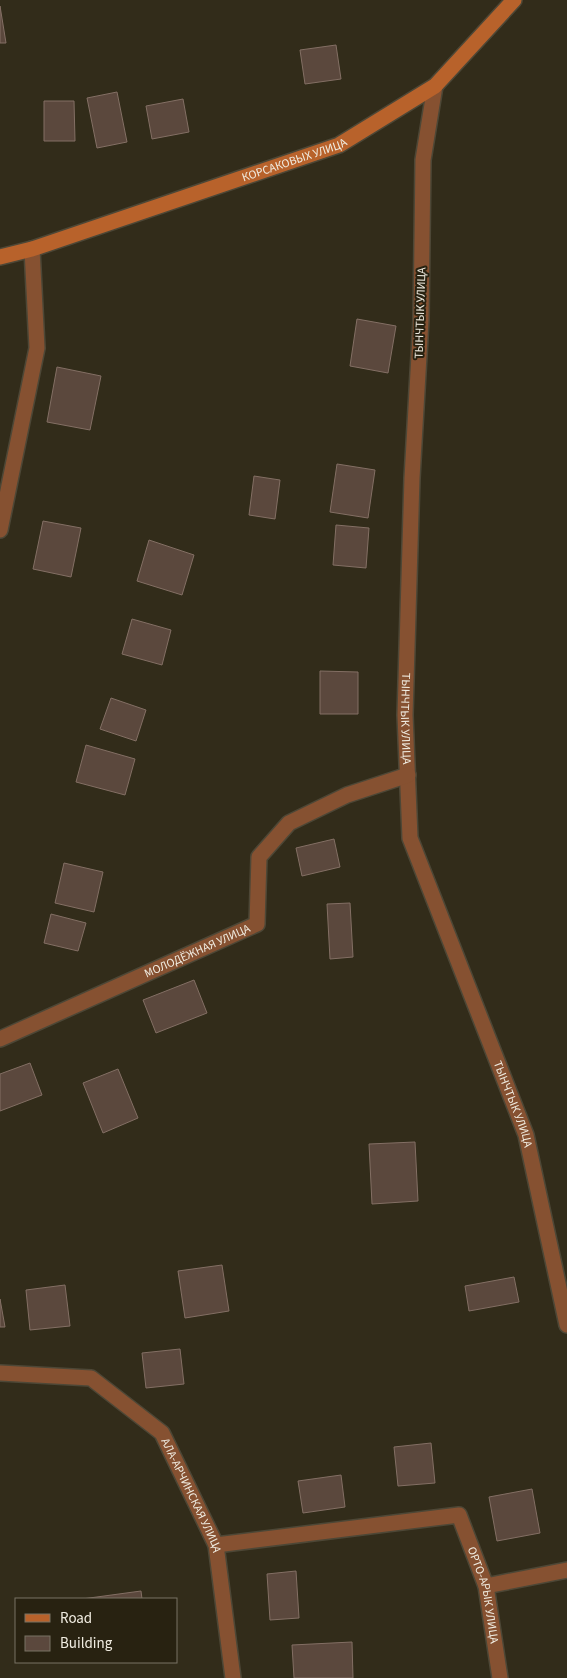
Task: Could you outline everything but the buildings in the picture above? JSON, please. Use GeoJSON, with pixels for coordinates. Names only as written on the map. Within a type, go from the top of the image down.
{"type":"FeatureCollection","features":[{"type":"Feature","properties":{"kind":"street","name":"КОРСАКОВЫХ УЛИЦА"},"geometry":{"type":"LineString","coordinates":[[0,257],[339,145],[435,86],[514,0]]}},
{"type":"Feature","properties":{"kind":"street","name":"ТЫНЧТЫК УЛИЦА"},"geometry":{"type":"LineString","coordinates":[[435,86],[423,160],[421,320],[412,478],[406,695],[410,838],[526,1135],[567,1325]]}},
{"type":"Feature","properties":{"kind":"street"},"geometry":{"type":"LineString","coordinates":[[0,530],[37,348],[32,248]]}},
{"type":"Feature","properties":{"kind":"street","name":"МОЛОДЁЖНАЯ УЛИЦА"},"geometry":{"type":"LineString","coordinates":[[0,1040],[257,924],[259,857],[289,823],[348,795],[408,775]]}},
{"type":"Feature","properties":{"kind":"street","name":"АЛА-АРЧИНСКАЯ УЛИЦА"},"geometry":{"type":"LineString","coordinates":[[0,1372],[91,1378],[162,1433],[216,1545],[233,1678]]}},
{"type":"Feature","properties":{"kind":"street","name":"ОРТО-АРЫК УЛИЦА"},"geometry":{"type":"LineString","coordinates":[[216,1545],[459,1515],[486,1586],[500,1678]]}},
{"type":"Feature","properties":{"kind":"street"},"geometry":{"type":"LineString","coordinates":[[486,1586],[567,1570]]}}]}
